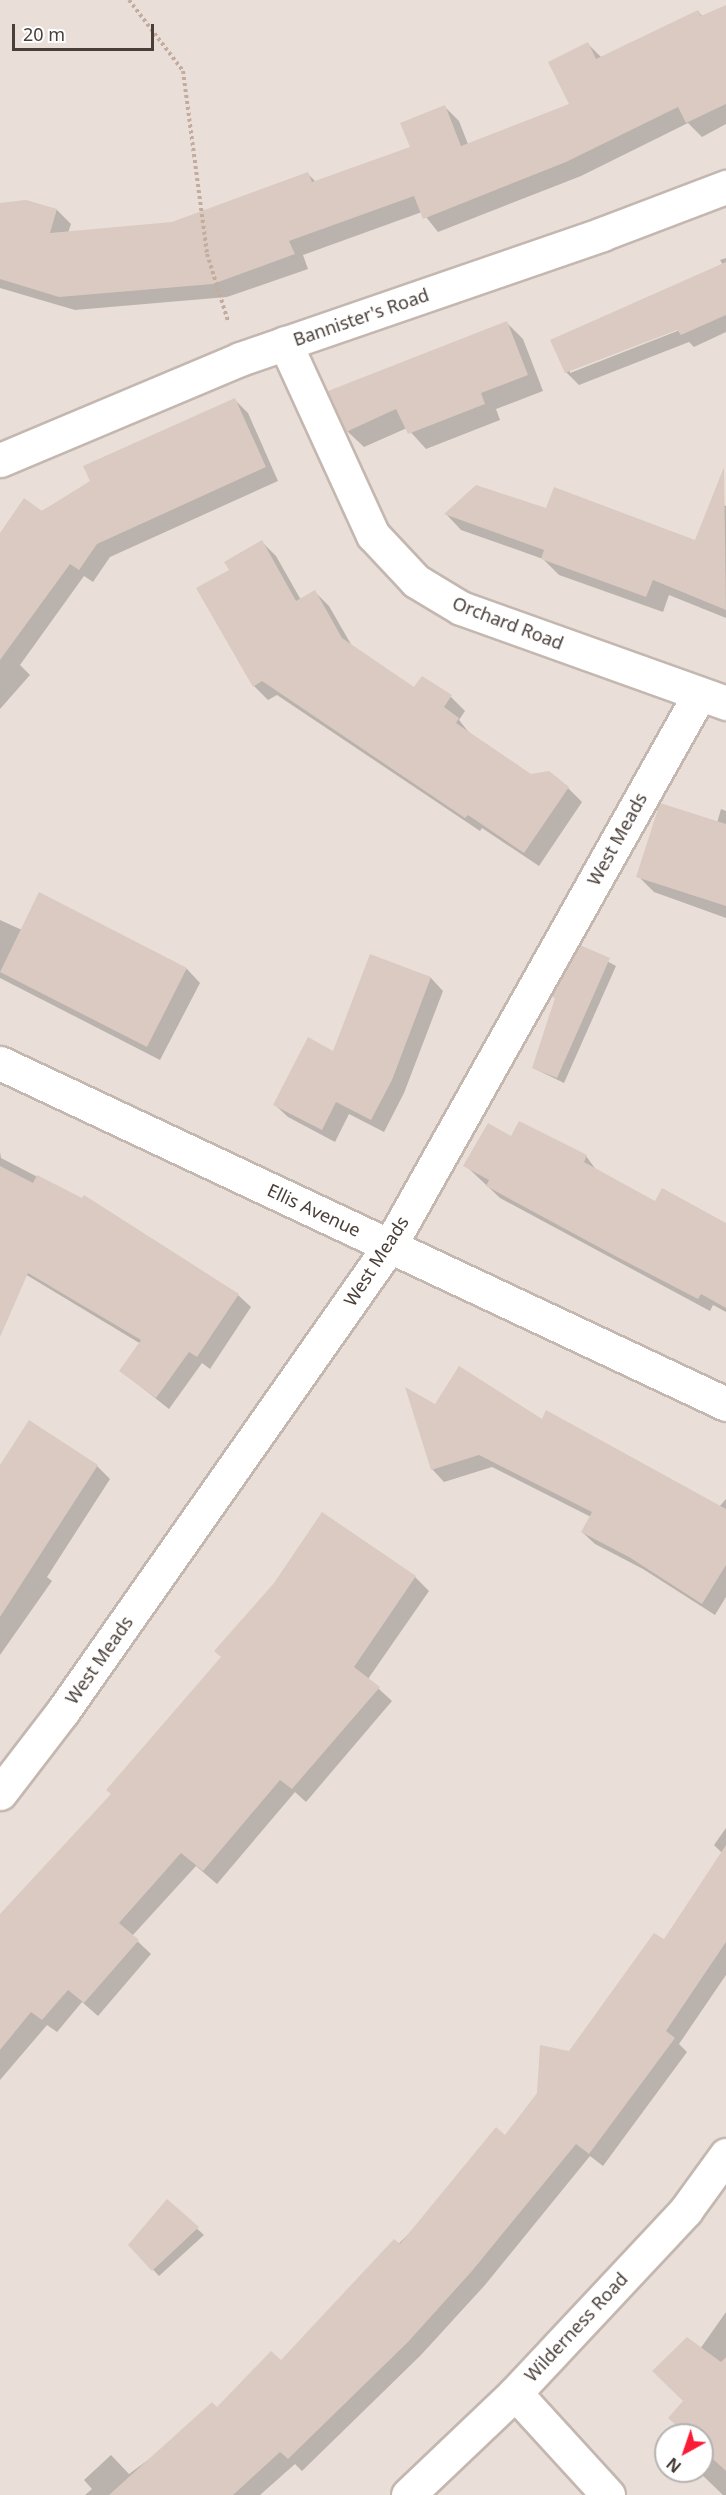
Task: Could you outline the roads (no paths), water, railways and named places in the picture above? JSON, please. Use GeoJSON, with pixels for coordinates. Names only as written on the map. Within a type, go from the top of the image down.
{"type":"FeatureCollection","features":[{"type":"Feature","properties":{"kind":"street","name":"Bannister's Road"},"geometry":{"type":"LineString","coordinates":[[3,453],[240,359],[603,234],[726,186]]}},
{"type":"Feature","properties":{"kind":"street","name":"Orchard Road"},"geometry":{"type":"LineString","coordinates":[[285,343],[373,535],[416,581],[460,608],[712,699]]}},
{"type":"Feature","properties":{"kind":"street","name":"West Meads"},"geometry":{"type":"LineString","coordinates":[[0,1793],[63,1711],[390,1245],[712,699]]}},
{"type":"Feature","properties":{"kind":"street","name":"Ellis Avenue"},"geometry":{"type":"LineString","coordinates":[[0,1063],[726,1404]]}},
{"type":"Feature","properties":{"kind":"street","name":"Wilderness Road"},"geometry":{"type":"LineString","coordinates":[[608,2495],[515,2393],[686,2210],[726,2155]]}},
{"type":"Feature","properties":{"kind":"street"},"geometry":{"type":"LineString","coordinates":[[408,2495],[515,2393]]}}]}
